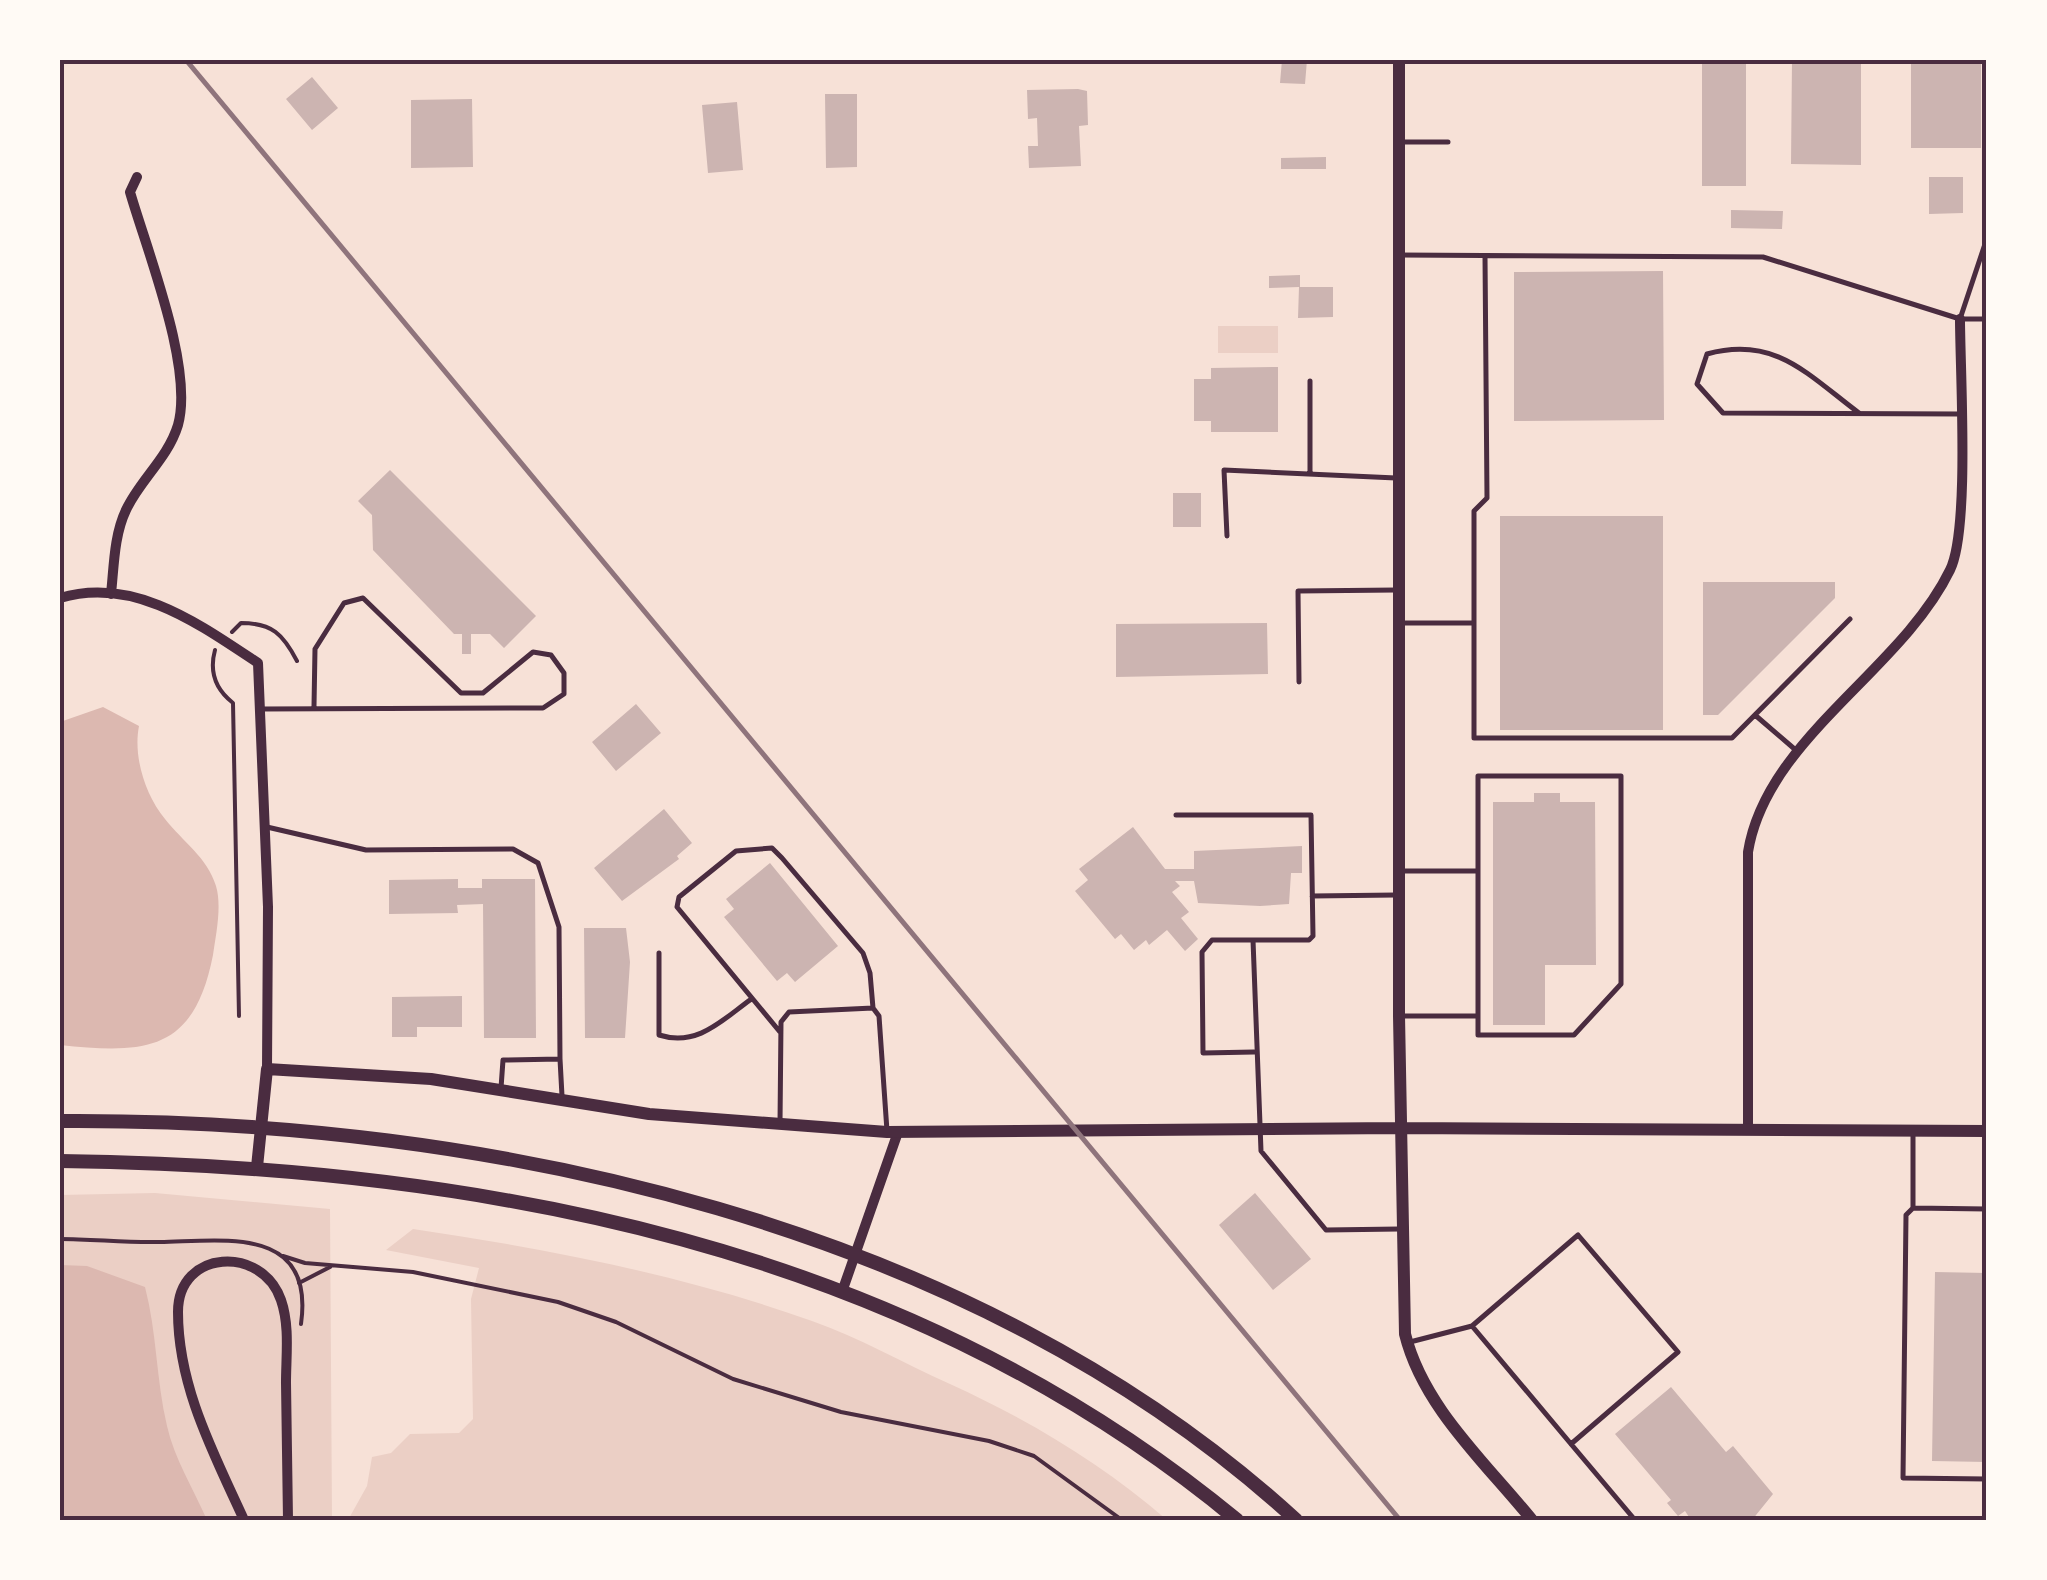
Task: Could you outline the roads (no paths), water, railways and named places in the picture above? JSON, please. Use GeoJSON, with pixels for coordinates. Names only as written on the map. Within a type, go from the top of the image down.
{"type":"FeatureCollection","features":[{"type":"Feature","properties":{"kind":"main road"},"geometry":{"type":"LineString","coordinates":[[60,1121],[261,1127],[438,1149],[591,1178],[738,1214],[856,1252],[958,1296],[1124,1387],[1296,1520]]}},
{"type":"Feature","properties":{"kind":"main road"},"geometry":{"type":"LineString","coordinates":[[60,1161],[257,1166],[463,1192],[572,1212],[692,1241],[843,1290],[1030,1376],[1167,1465],[1236,1520]]}},
{"type":"Feature","properties":{"kind":"street"},"geometry":{"type":"LineString","coordinates":[[1399,60],[1399,1016],[1401,1229],[1407,1342],[1433,1400],[1532,1520]]}},
{"type":"Feature","properties":{"kind":"street"},"geometry":{"type":"LineString","coordinates":[[111,594],[119,527],[133,498],[167,450],[182,407],[178,362],[130,192],[136,177]]}},
{"type":"Feature","properties":{"kind":"street"},"geometry":{"type":"LineString","coordinates":[[1748,1129],[1748,852],[1753,820],[1772,784],[1929,606],[1952,566],[1960,530],[1960,319]]}},
{"type":"Feature","properties":{"kind":"street"},"geometry":{"type":"LineString","coordinates":[[60,598],[111,594],[186,616],[258,663],[265,827],[267,1069],[257,1166]]}},
{"type":"Feature","properties":{"kind":"street"},"geometry":{"type":"LineString","coordinates":[[267,1069],[397,1076],[562,1102],[780,1126],[892,1132],[1260,1128],[1987,1131]]}},
{"type":"Feature","properties":{"kind":"street"},"geometry":{"type":"LineString","coordinates":[[843,1290],[892,1132]]}},
{"type":"Feature","properties":{"kind":"street"},"geometry":{"type":"LineString","coordinates":[[244,1520],[198,1420],[182,1359],[178,1312],[185,1282],[208,1264],[225,1260],[242,1262],[264,1274],[275,1287],[284,1312],[288,1520]]}},
{"type":"Feature","properties":{"kind":"lane"},"geometry":{"type":"LineString","coordinates":[[1399,142],[1448,142]]}},
{"type":"Feature","properties":{"kind":"lane"},"geometry":{"type":"LineString","coordinates":[[1960,319],[1987,238]]}},
{"type":"Feature","properties":{"kind":"lane"},"geometry":{"type":"LineString","coordinates":[[1399,255],[1763,257],[1960,319],[1987,319]]}},
{"type":"Feature","properties":{"kind":"lane"},"geometry":{"type":"LineString","coordinates":[[1485,256],[1486,498],[1474,510],[1474,738],[1732,738],[1850,619]]}},
{"type":"Feature","properties":{"kind":"lane"},"geometry":{"type":"LineString","coordinates":[[1859,413],[1777,353],[1736,346],[1707,354],[1697,384],[1723,412],[1960,414]]}},
{"type":"Feature","properties":{"kind":"lane"},"geometry":{"type":"LineString","coordinates":[[1310,380],[1310,474]]}},
{"type":"Feature","properties":{"kind":"lane"},"geometry":{"type":"LineString","coordinates":[[1226,536],[1224,470],[1399,478]]}},
{"type":"Feature","properties":{"kind":"lane"},"geometry":{"type":"LineString","coordinates":[[1299,682],[1298,591],[1399,590]]}},
{"type":"Feature","properties":{"kind":"lane"},"geometry":{"type":"LineString","coordinates":[[262,709],[543,708],[564,694],[564,673],[551,655],[533,652],[483,693],[461,693],[363,598],[344,603],[315,649],[314,706]]}},
{"type":"Feature","properties":{"kind":"lane"},"geometry":{"type":"LineString","coordinates":[[1399,623],[1474,623]]}},
{"type":"Feature","properties":{"kind":"lane"},"geometry":{"type":"LineString","coordinates":[[1755,715],[1799,753]]}},
{"type":"Feature","properties":{"kind":"lane"},"geometry":{"type":"LineString","coordinates":[[1478,776],[1621,776],[1622,984],[1574,1035],[1478,1035],[1478,1016],[1478,776]]}},
{"type":"Feature","properties":{"kind":"lane"},"geometry":{"type":"LineString","coordinates":[[1176,815],[1311,814],[1309,940],[1212,940],[1202,952],[1203,1053],[1254,1052]]}},
{"type":"Feature","properties":{"kind":"lane"},"geometry":{"type":"LineString","coordinates":[[265,827],[366,850],[525,853],[538,863],[559,926],[562,1102]]}},
{"type":"Feature","properties":{"kind":"lane"},"geometry":{"type":"LineString","coordinates":[[780,1032],[677,907],[679,897],[736,851],[772,848],[863,953],[870,972],[873,1008],[879,1016],[892,1132]]}},
{"type":"Feature","properties":{"kind":"lane"},"geometry":{"type":"LineString","coordinates":[[1399,870],[1478,870]]}},
{"type":"Feature","properties":{"kind":"lane"},"geometry":{"type":"LineString","coordinates":[[1312,896],[1399,896]]}},
{"type":"Feature","properties":{"kind":"lane"},"geometry":{"type":"LineString","coordinates":[[1253,940],[1260,1151],[1326,1230],[1401,1229]]}},
{"type":"Feature","properties":{"kind":"lane"},"geometry":{"type":"LineString","coordinates":[[659,953],[660,1035],[689,1040],[700,1036],[750,1000]]}},
{"type":"Feature","properties":{"kind":"lane"},"geometry":{"type":"LineString","coordinates":[[780,1126],[781,1022],[789,1012],[873,1008]]}},
{"type":"Feature","properties":{"kind":"lane"},"geometry":{"type":"LineString","coordinates":[[1399,1016],[1478,1016]]}},
{"type":"Feature","properties":{"kind":"lane"},"geometry":{"type":"LineString","coordinates":[[501,1091],[503,1060],[560,1059]]}},
{"type":"Feature","properties":{"kind":"lane"},"geometry":{"type":"LineString","coordinates":[[1913,1130],[1912,1208],[1906,1216],[1903,1478],[1987,1478]]}},
{"type":"Feature","properties":{"kind":"lane"},"geometry":{"type":"LineString","coordinates":[[1912,1208],[1987,1209]]}},
{"type":"Feature","properties":{"kind":"lane"},"geometry":{"type":"LineString","coordinates":[[1407,1342],[1472,1326],[1578,1235],[1678,1352],[1571,1444]]}},
{"type":"Feature","properties":{"kind":"lane"},"geometry":{"type":"LineString","coordinates":[[1472,1326],[1635,1520]]}},
{"type":"Feature","properties":{"kind":"railway"},"geometry":{"type":"LineString","coordinates":[[186,60],[1400,1520]]}}]}
